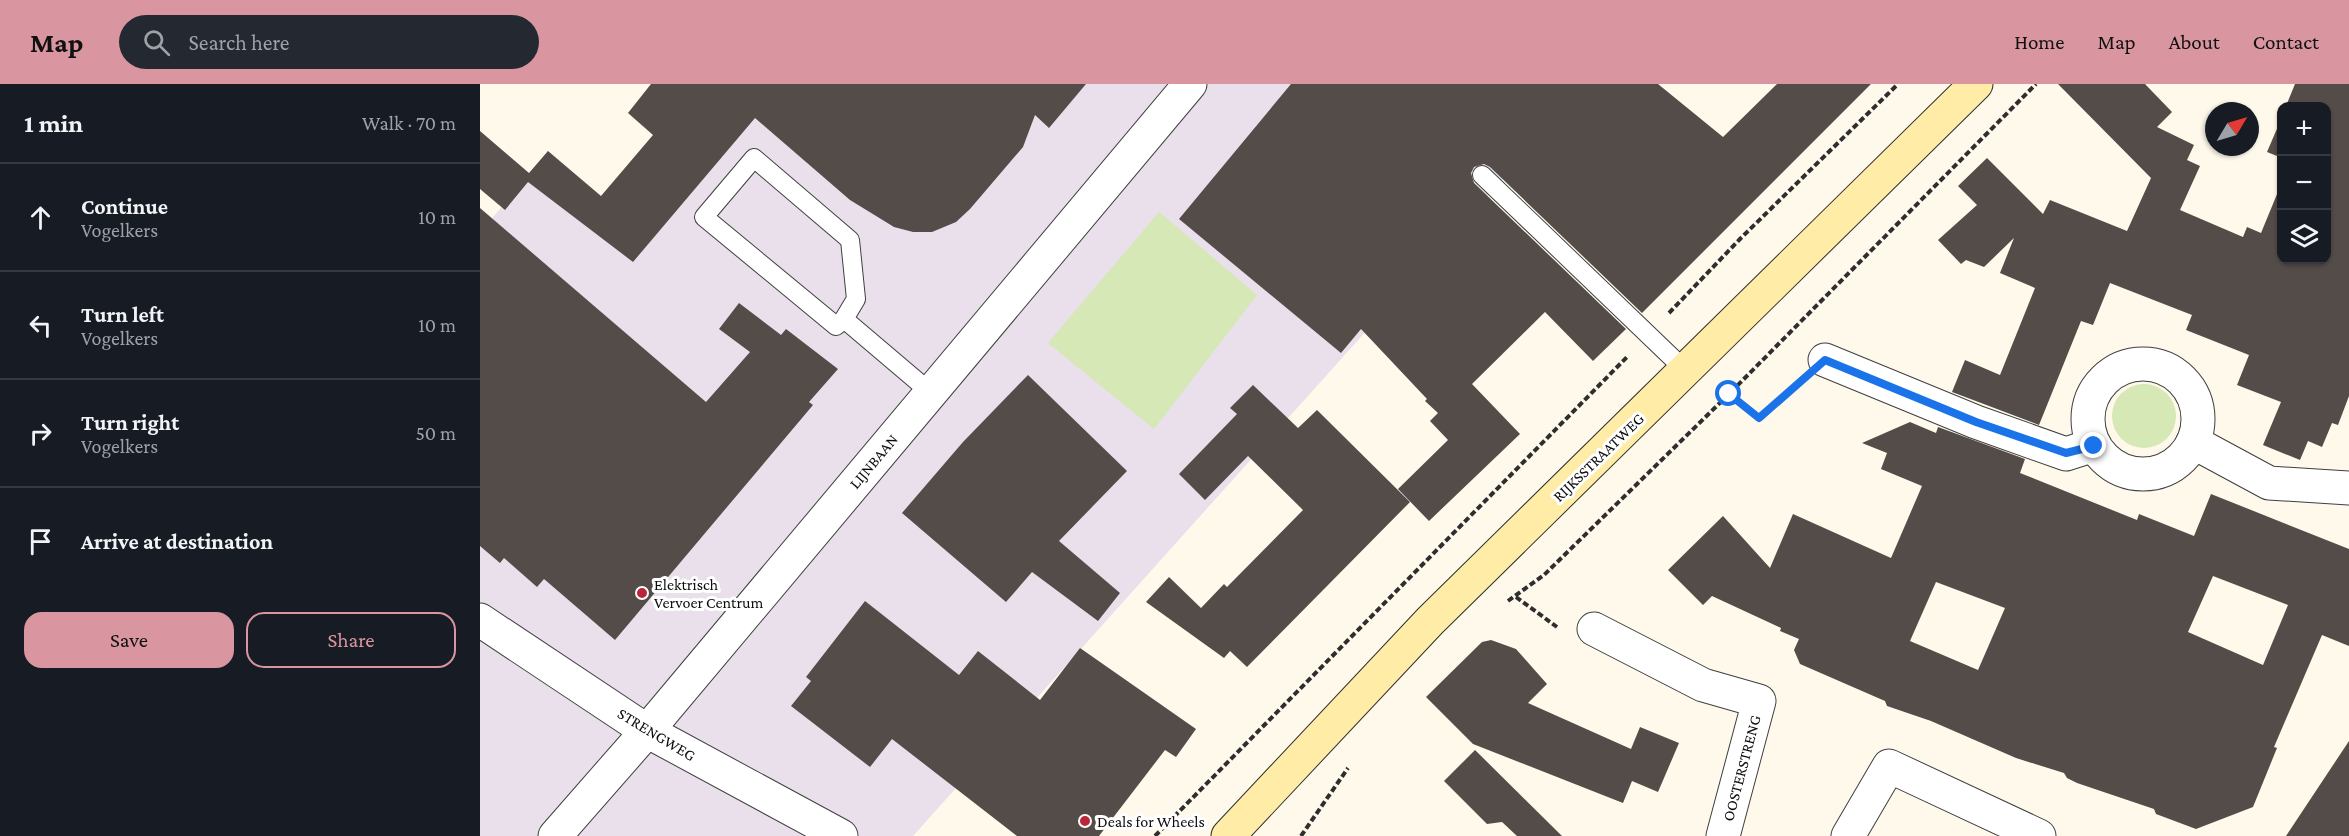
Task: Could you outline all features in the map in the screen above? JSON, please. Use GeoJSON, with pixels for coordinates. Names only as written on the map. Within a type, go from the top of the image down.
{"type":"FeatureCollection","features":[{"type":"Feature","properties":{"kind":"main road","name":"RIJKSSTRAATWEG"},"geometry":{"type":"LineString","coordinates":[[1228,836],[1374,678],[1976,84]]}},
{"type":"Feature","properties":{"kind":"street","name":"LIJNBAAN"},"geometry":{"type":"LineString","coordinates":[[555,836],[647,731],[1190,84]]}},
{"type":"Feature","properties":{"kind":"street"},"geometry":{"type":"LineString","coordinates":[[1825,360],[1976,422],[2066,453],[2094,446]]}},
{"type":"Feature","properties":{"kind":"street"},"geometry":{"type":"LineString","coordinates":[[2141,364],[2160,366],[2176,375],[2189,389],[2197,406],[2199,424],[2193,442],[2177,462],[2153,474],[2136,474],[2120,469],[2105,459],[2094,446],[2088,418],[2095,391],[2107,377],[2123,367],[2141,364]]}},
{"type":"Feature","properties":{"kind":"street"},"geometry":{"type":"LineString","coordinates":[[2193,442],[2269,483],[2349,488]]}},
{"type":"Feature","properties":{"kind":"street","name":"STRENGWEG"},"geometry":{"type":"LineString","coordinates":[[480,620],[647,731],[841,836]]}},
{"type":"Feature","properties":{"kind":"street","name":"OOSTERSTRENG"},"geometry":{"type":"LineString","coordinates":[[1594,629],[1703,685],[1759,701],[1723,836]]}},
{"type":"Feature","properties":{"kind":"street"},"geometry":{"type":"LineString","coordinates":[[1848,836],[1889,766],[2039,836]]}},
{"type":"Feature","properties":{"kind":"lane"},"geometry":{"type":"LineString","coordinates":[[754,158],[850,240],[856,299],[844,319],[836,326],[704,217],[754,158]]}},
{"type":"Feature","properties":{"kind":"lane"},"geometry":{"type":"LineString","coordinates":[[1482,175],[1686,370]]}},
{"type":"Feature","properties":{"kind":"lane"},"geometry":{"type":"LineString","coordinates":[[844,319],[930,392]]}},
{"type":"Feature","properties":{"kind":"path"},"geometry":{"type":"LineString","coordinates":[[1155,836],[1650,334],[1740,239],[1898,84]]}},
{"type":"Feature","properties":{"kind":"path"},"geometry":{"type":"LineString","coordinates":[[1499,606],[1516,597],[1544,575],[1729,394],[2036,84]]}},
{"type":"Feature","properties":{"kind":"path"},"geometry":{"type":"LineString","coordinates":[[1729,394],[1759,418],[1825,360]]}},
{"type":"Feature","properties":{"kind":"path"},"geometry":{"type":"LineString","coordinates":[[1301,836],[1352,763]]}},
{"type":"Feature","properties":{"kind":"shaded area"},"geometry":{"type":"Polygon","coordinates":[[[696,84],[1588,84],[913,836],[480,836],[480,233],[548,151],[601,197],[696,84]]]}},
{"type":"Feature","properties":{"kind":"green space"},"geometry":{"type":"Polygon","coordinates":[[[1159,212],[1257,295],[1154,429],[1048,343],[1159,212]]]}},
{"type":"Feature","properties":{"kind":"green space"},"geometry":{"type":"Polygon","coordinates":[[[2138,384],[2150,384],[2167,393],[2174,404],[2176,416],[2174,428],[2167,439],[2150,448],[2138,448],[2126,443],[2117,434],[2112,422],[2112,410],[2117,398],[2126,389],[2138,384]]]}},
{"type":"Feature","properties":{"kind":"building"},"geometry":{"type":"Polygon","coordinates":[[[651,84],[1086,84],[1049,128],[1035,115],[1023,147],[970,209],[956,222],[932,232],[913,232],[894,227],[850,200],[755,118],[633,262],[528,182],[505,210],[480,189],[480,131],[529,173],[548,151],[601,196],[653,135],[628,113],[651,84]]]}},
{"type":"Feature","properties":{"kind":"building"},"geometry":{"type":"Polygon","coordinates":[[[1291,84],[1658,84],[1723,137],[1777,84],[1871,84],[1642,313],[1490,167],[1484,164],[1474,167],[1471,173],[1474,183],[1626,329],[1593,361],[1545,312],[1472,384],[1520,434],[1429,521],[1398,489],[1448,440],[1430,421],[1438,413],[1425,401],[1427,399],[1361,329],[1341,353],[1179,219],[1291,84]]]}},
{"type":"Feature","properties":{"kind":"building"},"geometry":{"type":"Polygon","coordinates":[[[2058,84],[2145,84],[2172,112],[2157,127],[2194,145],[2187,160],[2200,166],[2180,210],[2243,237],[2247,227],[2261,233],[2277,194],[2277,264],[2331,264],[2331,102],[2288,102],[2295,84],[2349,84],[2349,396],[2338,425],[2332,423],[2322,447],[2308,441],[2300,460],[2263,445],[2281,402],[2237,385],[2249,355],[2186,330],[2192,315],[2110,283],[2093,325],[2081,321],[2039,425],[1952,392],[1965,360],[2000,375],[2035,288],[2000,273],[2014,238],[1984,267],[1966,260],[1961,264],[1938,240],[1977,205],[1958,186],[1987,158],[2043,214],[2050,200],[2127,231],[2151,178],[2058,84]]]}},
{"type":"Feature","properties":{"kind":"building"},"geometry":{"type":"Polygon","coordinates":[[[2277,129],[2277,156],[2267,152],[2277,129]]]}},
{"type":"Feature","properties":{"kind":"building"},"geometry":{"type":"Polygon","coordinates":[[[480,208],[706,402],[750,352],[719,329],[739,303],[781,335],[786,329],[838,369],[809,402],[813,405],[615,640],[544,579],[537,587],[504,558],[500,563],[480,546],[480,208]]]}},
{"type":"Feature","properties":{"kind":"building"},"geometry":{"type":"Polygon","coordinates":[[[1028,375],[1127,471],[1059,541],[1120,593],[1098,621],[1032,572],[1006,602],[902,513],[963,442],[1028,375]]]}},
{"type":"Feature","properties":{"kind":"building"},"geometry":{"type":"Polygon","coordinates":[[[1253,385],[1298,428],[1317,410],[1410,502],[1247,667],[1230,651],[1224,658],[1146,602],[1169,577],[1201,608],[1224,584],[1227,587],[1303,510],[1248,456],[1205,500],[1179,474],[1237,414],[1230,408],[1253,385]]]}},
{"type":"Feature","properties":{"kind":"building"},"geometry":{"type":"Polygon","coordinates":[[[1910,422],[1936,433],[1938,427],[2025,459],[2020,473],[2137,520],[2139,514],[2194,536],[2211,494],[2349,549],[2349,646],[2322,635],[2274,747],[2277,748],[2253,807],[2196,829],[2156,814],[2154,809],[2077,783],[2067,778],[2064,773],[2016,758],[1931,721],[1887,706],[1885,701],[1800,664],[1794,650],[1799,639],[1780,631],[1781,628],[1712,596],[1703,605],[1668,570],[1723,516],[1770,568],[1793,514],[1891,558],[1922,486],[1881,469],[1887,453],[1862,443],[1910,422]],[[2213,576],[2188,632],[2263,665],[2288,605],[2213,576]],[[1936,582],[1910,641],[1978,670],[2005,608],[1936,582]]]}},
{"type":"Feature","properties":{"kind":"building"},"geometry":{"type":"Polygon","coordinates":[[[865,601],[959,675],[978,651],[1040,700],[1080,648],[1196,729],[1176,757],[1165,750],[1099,836],[1017,836],[892,739],[870,767],[791,706],[811,681],[806,677],[865,601]]]}},
{"type":"Feature","properties":{"kind":"building"},"geometry":{"type":"Polygon","coordinates":[[[1491,640],[1516,649],[1547,684],[1528,703],[1631,749],[1640,727],[1679,743],[1658,792],[1632,781],[1623,803],[1473,744],[1426,697],[1482,642],[1491,640]]]}},
{"type":"Feature","properties":{"kind":"building"},"geometry":{"type":"Polygon","coordinates":[[[2349,741],[2349,836],[2286,836],[2349,741]]]}},
{"type":"Feature","properties":{"kind":"building"},"geometry":{"type":"Polygon","coordinates":[[[1475,750],[1562,836],[1517,836],[1502,822],[1487,824],[1444,781],[1475,750]]]}},
{"type":"Feature","properties":{"kind":"place","name":"Elektrisch Vervoer Centrum"},"geometry":{"type":"Point","coordinates":[642,593]}},
{"type":"Feature","properties":{"kind":"place","name":"Deals for Wheels"},"geometry":{"type":"Point","coordinates":[1085,821]}},
{"type":"Feature","properties":{"kind":"route"},"geometry":{"type":"LineString","coordinates":[[1729,394],[1759,418],[1825,360],[1976,422],[2066,453],[2094,446]]}}]}
